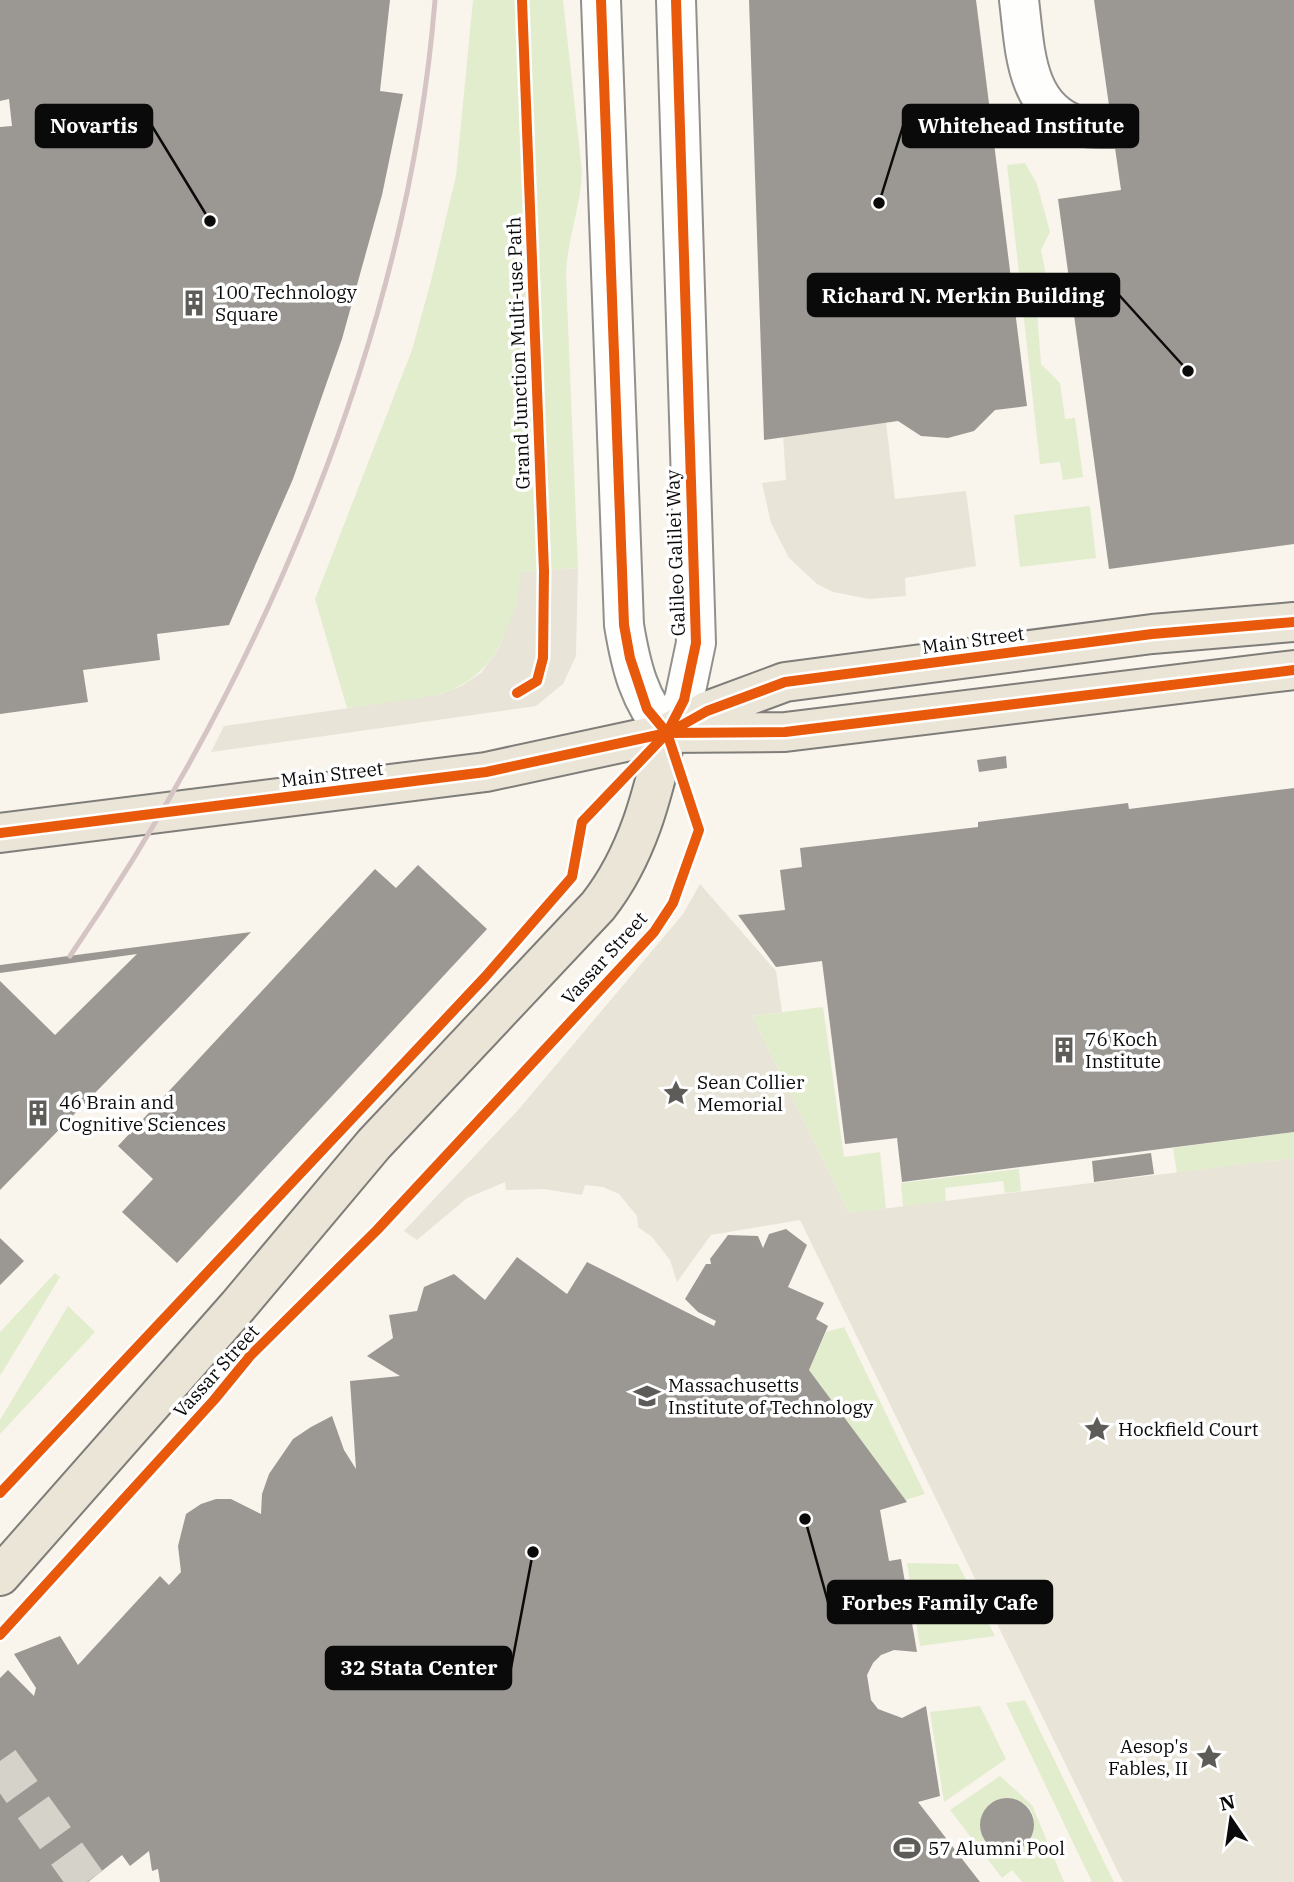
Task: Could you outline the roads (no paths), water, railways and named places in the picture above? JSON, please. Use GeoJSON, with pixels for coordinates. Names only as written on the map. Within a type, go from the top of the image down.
{"type":"FeatureCollection","features":[{"type":"Feature","properties":{"kind":"main road","name":"Main Street"},"geometry":{"type":"LineString","coordinates":[[667,733],[707,711],[785,682],[1152,634],[1294,622]]}},
{"type":"Feature","properties":{"kind":"main road","name":"Main Street"},"geometry":{"type":"LineString","coordinates":[[0,833],[486,772],[667,733],[785,732],[1294,670]]}},
{"type":"Feature","properties":{"kind":"main road","name":"Vassar Street"},"geometry":{"type":"LineString","coordinates":[[0,1576],[238,1306],[374,1144],[598,906],[616,883],[637,839],[648,810],[667,733]]}},
{"type":"Feature","properties":{"kind":"street"},"geometry":{"type":"LineString","coordinates":[[601,0],[624,625],[630,658],[647,709],[667,733]]}},
{"type":"Feature","properties":{"kind":"street","name":"Galileo Galilei Way"},"geometry":{"type":"LineString","coordinates":[[667,733],[684,700],[696,643],[676,0]]}},
{"type":"Feature","properties":{"kind":"street"},"geometry":{"type":"LineString","coordinates":[[1019,0],[1030,78],[1040,98],[1057,114],[1079,126],[1112,128]]}},
{"type":"Feature","properties":{"kind":"tunnel"},"geometry":{"type":"LineString","coordinates":[[0,1761],[87,1882]]}},
{"type":"Feature","properties":{"kind":"railway"},"geometry":{"type":"LineString","coordinates":[[70,956],[139,849],[203,737],[262,621],[314,500],[358,378],[393,253],[419,126],[435,0]]}},
{"type":"Feature","properties":{"kind":"place","name":"Whitehead Institute"},"geometry":{"type":"Point","coordinates":[879,203]}},
{"type":"Feature","properties":{"kind":"place","name":"Novartis"},"geometry":{"type":"Point","coordinates":[210,221]}},
{"type":"Feature","properties":{"kind":"place","name":"100 Technology Square"},"geometry":{"type":"Point","coordinates":[194,303]}},
{"type":"Feature","properties":{"kind":"place","name":"Richard N. Merkin Building"},"geometry":{"type":"Point","coordinates":[1188,371]}},
{"type":"Feature","properties":{"kind":"place","name":"76 Koch Institute"},"geometry":{"type":"Point","coordinates":[1064,1050]}},
{"type":"Feature","properties":{"kind":"place","name":"Sean Collier Memorial"},"geometry":{"type":"Point","coordinates":[676,1093]}},
{"type":"Feature","properties":{"kind":"place","name":"46 Brain and Cognitive Sciences"},"geometry":{"type":"Point","coordinates":[38,1113]}},
{"type":"Feature","properties":{"kind":"place","name":"Massachusetts Institute of Technology"},"geometry":{"type":"Point","coordinates":[647,1396]}},
{"type":"Feature","properties":{"kind":"place","name":"Hockfield Court"},"geometry":{"type":"Point","coordinates":[1097,1429]}},
{"type":"Feature","properties":{"kind":"place","name":"Forbes Family Cafe"},"geometry":{"type":"Point","coordinates":[805,1519]}},
{"type":"Feature","properties":{"kind":"place","name":"32 Stata Center"},"geometry":{"type":"Point","coordinates":[533,1552]}},
{"type":"Feature","properties":{"kind":"place","name":"Aesop's Fables, II"},"geometry":{"type":"Point","coordinates":[1209,1757]}},
{"type":"Feature","properties":{"kind":"place","name":"57 Alumni Pool"},"geometry":{"type":"Point","coordinates":[907,1848]}}]}
